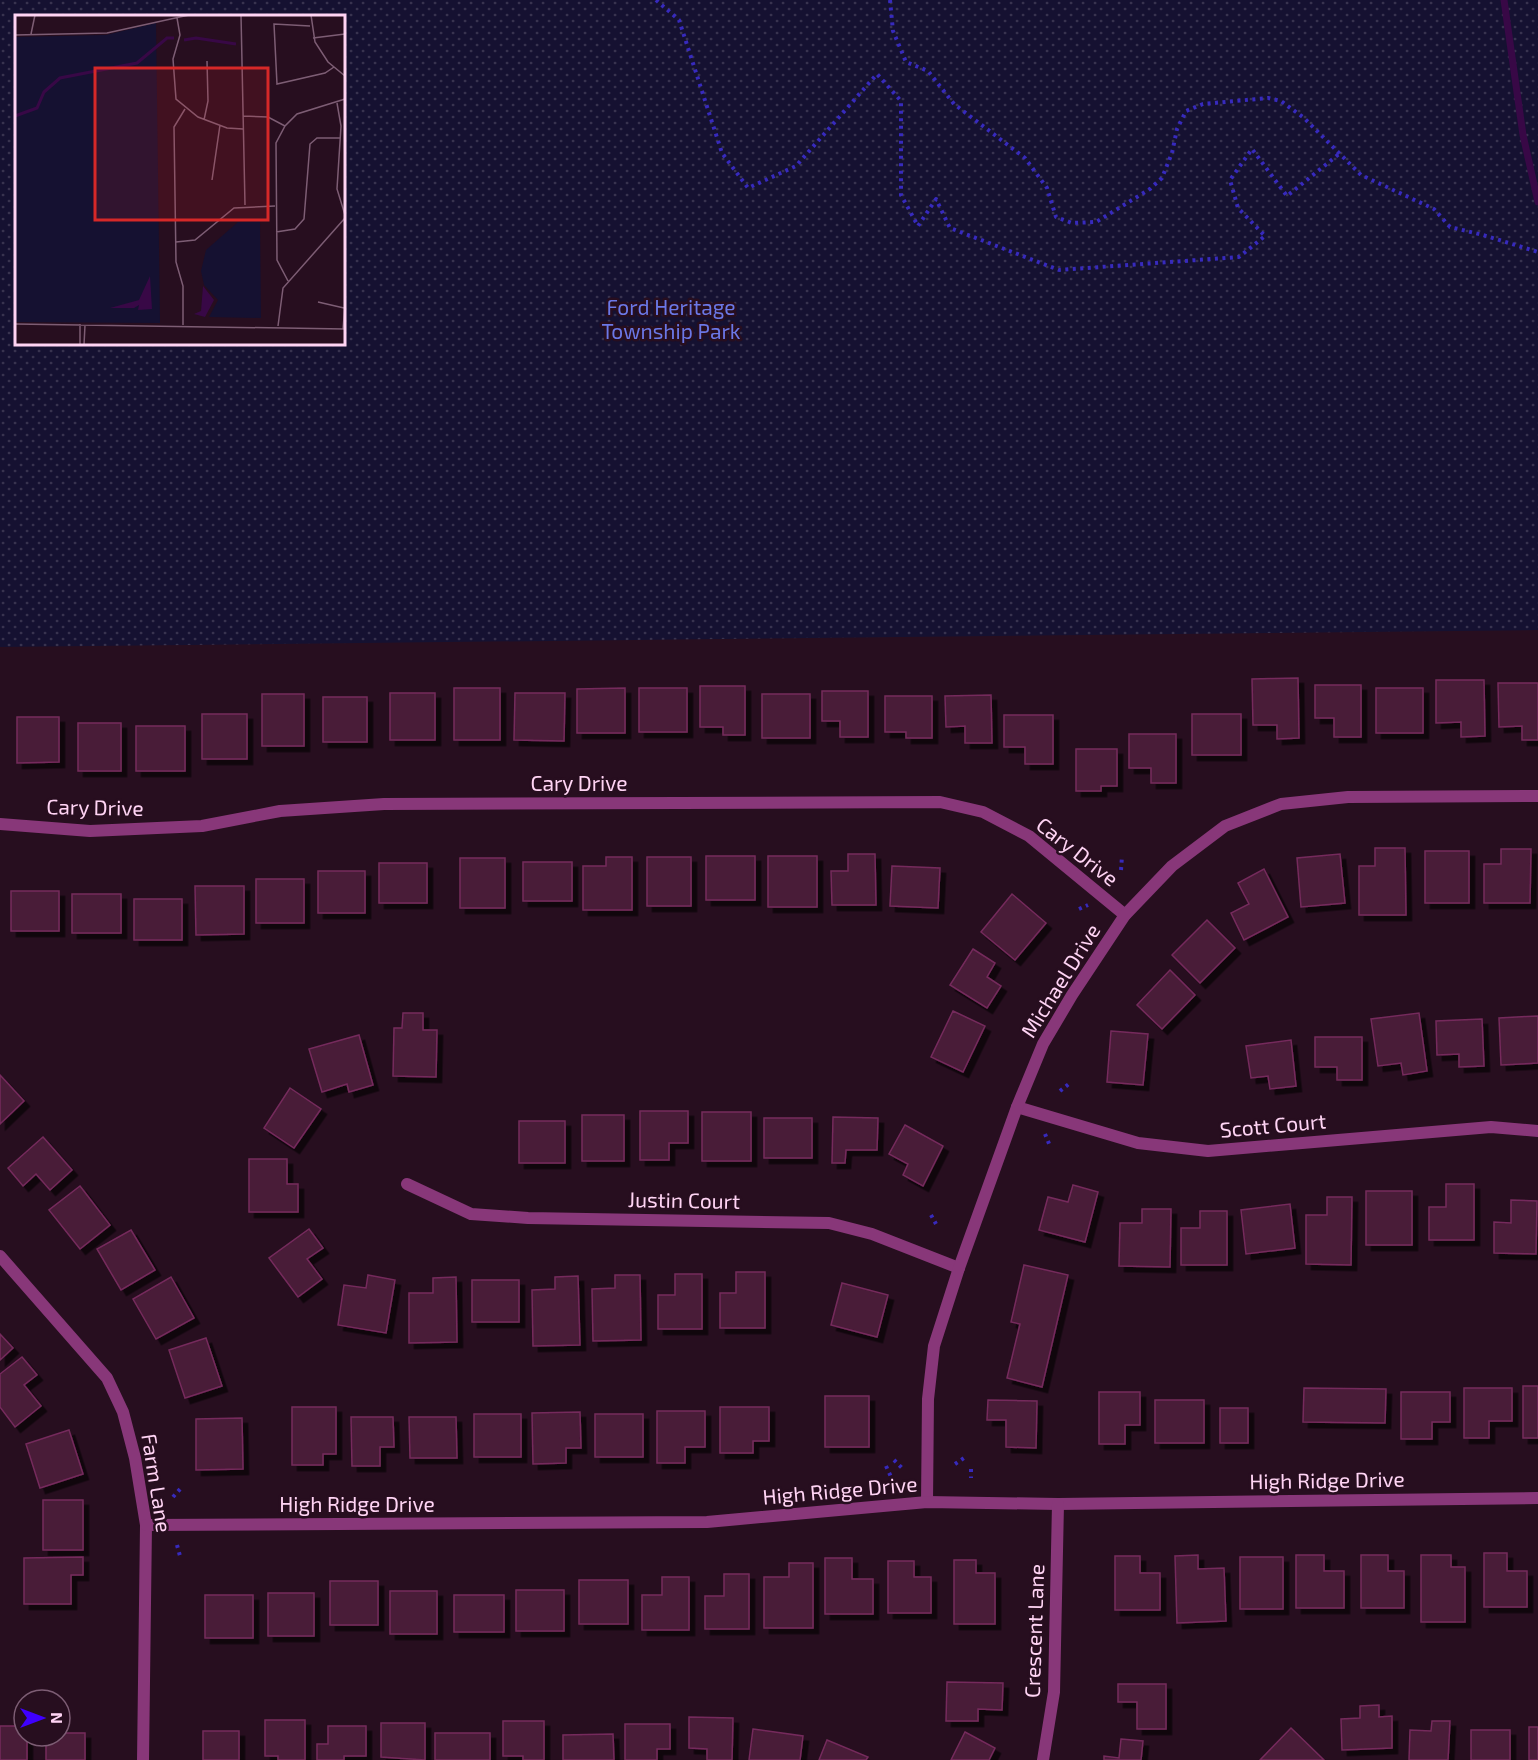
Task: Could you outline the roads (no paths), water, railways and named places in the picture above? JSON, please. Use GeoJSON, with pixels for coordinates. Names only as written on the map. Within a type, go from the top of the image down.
{"type":"FeatureCollection","features":[{"type":"Feature","properties":{"kind":"street","name":"Michael Drive"},"geometry":{"type":"LineString","coordinates":[[927,1502],[928,1399],[934,1346],[959,1268],[1017,1107],[1043,1044],[1125,915],[1172,866],[1225,826],[1281,804],[1348,797],[1538,796]]}},
{"type":"Feature","properties":{"kind":"street","name":"Cary Drive"},"geometry":{"type":"LineString","coordinates":[[0,824],[90,831],[202,826],[280,811],[384,804],[940,802],[983,812],[1029,836],[1125,915]]}},
{"type":"Feature","properties":{"kind":"street","name":"Scott Court"},"geometry":{"type":"LineString","coordinates":[[1017,1107],[1138,1143],[1208,1151],[1491,1127],[1538,1131]]}},
{"type":"Feature","properties":{"kind":"street","name":"Justin Court"},"geometry":{"type":"LineString","coordinates":[[407,1184],[471,1214],[540,1218],[829,1223],[872,1234],[959,1268]]}},
{"type":"Feature","properties":{"kind":"street","name":"Farm Lane"},"geometry":{"type":"LineString","coordinates":[[0,1256],[107,1378],[123,1412],[135,1458],[146,1525],[143,1760]]}},
{"type":"Feature","properties":{"kind":"street","name":"High Ridge Drive"},"geometry":{"type":"LineString","coordinates":[[146,1525],[706,1522],[927,1502],[1058,1504],[1538,1498]]}},
{"type":"Feature","properties":{"kind":"street","name":"Crescent Lane"},"geometry":{"type":"LineString","coordinates":[[1043,1760],[1054,1692],[1058,1504]]}},
{"type":"Feature","properties":{"kind":"waterway"},"geometry":{"type":"LineString","coordinates":[[1504,0],[1523,135],[1538,202]]}},
{"type":"Feature","properties":{"kind":"park label","name":"Ford Heritage Township Park"},"geometry":{"type":"Point","coordinates":[671,320]}}]}
